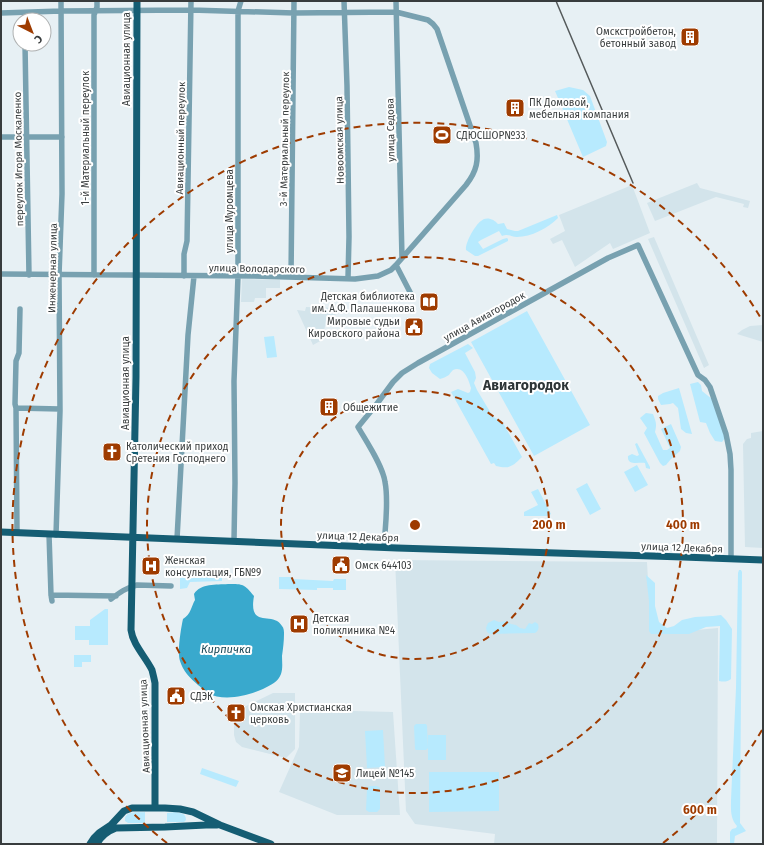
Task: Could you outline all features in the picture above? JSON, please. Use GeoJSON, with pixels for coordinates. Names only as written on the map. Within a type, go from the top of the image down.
{"type":"FeatureCollection","features":[{"type":"Feature","properties":{"kind":"main road","name":"Авиационная улица"},"geometry":{"type":"LineString","coordinates":[[137,1],[135,275],[136,377],[131,630],[132,636],[150,667],[155,683],[155,808]]}},
{"type":"Feature","properties":{"kind":"main road","name":"улица 12 Декабря"},"geometry":{"type":"LineString","coordinates":[[1,532],[234,542],[763,560]]}},
{"type":"Feature","properties":{"kind":"main road"},"geometry":{"type":"LineString","coordinates":[[90,844],[99,833],[111,825],[124,812],[132,808],[165,808],[186,810],[270,844]]}},
{"type":"Feature","properties":{"kind":"main road"},"geometry":{"type":"LineString","coordinates":[[185,826],[190,818],[186,810]]}},
{"type":"Feature","properties":{"kind":"main road"},"geometry":{"type":"LineString","coordinates":[[124,812],[122,821],[129,827]]}},
{"type":"Feature","properties":{"kind":"main road"},"geometry":{"type":"LineString","coordinates":[[97,844],[103,836],[112,830],[121,828],[220,825]]}},
{"type":"Feature","properties":{"kind":"street","name":"Инженерная улица"},"geometry":{"type":"LineString","coordinates":[[61,1],[62,194],[59,275],[60,409],[52,534],[52,598],[114,598],[132,586]]}},
{"type":"Feature","properties":{"kind":"street","name":"1-й Материальный переулок"},"geometry":{"type":"LineString","coordinates":[[94,275],[94,15],[97,7],[97,1]]}},
{"type":"Feature","properties":{"kind":"street","name":"Авиационный переулок"},"geometry":{"type":"LineString","coordinates":[[184,276],[184,254],[187,242],[191,1]]}},
{"type":"Feature","properties":{"kind":"street","name":"улица Муромцева"},"geometry":{"type":"LineString","coordinates":[[234,542],[234,381],[238,276],[238,11],[240,1]]}},
{"type":"Feature","properties":{"kind":"street","name":"3-й Материальный переулок"},"geometry":{"type":"LineString","coordinates":[[291,277],[294,1]]}},
{"type":"Feature","properties":{"kind":"street","name":"Новоомская улица"},"geometry":{"type":"LineString","coordinates":[[344,1],[347,86],[349,237],[348,278]]}},
{"type":"Feature","properties":{"kind":"street","name":"улица Седова"},"geometry":{"type":"LineString","coordinates":[[396,1],[402,258]]}},
{"type":"Feature","properties":{"kind":"street"},"geometry":{"type":"LineString","coordinates":[[1,13],[95,10],[191,10],[294,13],[396,12]]}},
{"type":"Feature","properties":{"kind":"street","name":"улица Володарского"},"geometry":{"type":"LineString","coordinates":[[1,274],[368,278],[385,273],[396,265],[471,179],[478,160],[476,143],[437,29],[428,20],[396,12]]}},
{"type":"Feature","properties":{"kind":"street","name":"переулок Игоря Москаленко"},"geometry":{"type":"LineString","coordinates":[[25,52],[28,275]]}},
{"type":"Feature","properties":{"kind":"street"},"geometry":{"type":"LineString","coordinates":[[1,137],[62,138]]}},
{"type":"Feature","properties":{"kind":"street","name":"улица Авиагородок"},"geometry":{"type":"LineString","coordinates":[[384,547],[386,510],[385,481],[382,471],[358,427],[393,382],[402,373],[418,363],[608,258],[638,245],[698,375],[705,380],[710,387],[726,434],[730,454],[731,470],[731,558]]}},
{"type":"Feature","properties":{"kind":"street"},"geometry":{"type":"LineString","coordinates":[[396,265],[411,294]]}},
{"type":"Feature","properties":{"kind":"street"},"geometry":{"type":"LineString","coordinates":[[178,539],[188,335],[194,276]]}},
{"type":"Feature","properties":{"kind":"street"},"geometry":{"type":"LineString","coordinates":[[17,532],[15,404],[16,361],[18,353],[20,309]]}},
{"type":"Feature","properties":{"kind":"street"},"geometry":{"type":"LineString","coordinates":[[16,408],[60,409]]}},
{"type":"Feature","properties":{"kind":"street"},"geometry":{"type":"LineString","coordinates":[[132,586],[171,586]]}},
{"type":"Feature","properties":{"kind":"shaded area"},"geometry":{"type":"Polygon","coordinates":[[[569,87],[583,90],[590,96],[607,142],[606,146],[583,157],[555,91],[569,87]]]}},
{"type":"Feature","properties":{"kind":"shaded area"},"geometry":{"type":"Polygon","coordinates":[[[697,183],[700,188],[750,201],[748,208],[743,207],[744,204],[716,197],[655,221],[647,203],[697,183]]]}},
{"type":"Feature","properties":{"kind":"shaded area"},"geometry":{"type":"Polygon","coordinates":[[[632,185],[650,233],[613,249],[610,243],[575,267],[562,240],[553,244],[550,239],[565,231],[559,215],[632,185]]]}},
{"type":"Feature","properties":{"kind":"shaded area"},"geometry":{"type":"Polygon","coordinates":[[[557,215],[558,218],[554,222],[533,234],[522,237],[508,235],[502,236],[499,231],[481,240],[478,242],[483,249],[503,239],[507,238],[508,241],[478,256],[475,256],[466,250],[471,234],[483,219],[490,219],[498,224],[504,223],[507,229],[518,231],[557,215]]]}},
{"type":"Feature","properties":{"kind":"shaded area"},"geometry":{"type":"Polygon","coordinates":[[[654,237],[709,365],[704,368],[648,239],[654,237]]]}},
{"type":"Feature","properties":{"kind":"shaded area"},"geometry":{"type":"Polygon","coordinates":[[[242,279],[280,280],[280,288],[266,288],[266,298],[255,298],[254,302],[241,302],[242,279]]]}},
{"type":"Feature","properties":{"kind":"shaded area"},"geometry":{"type":"Polygon","coordinates":[[[306,307],[338,308],[335,316],[325,326],[322,340],[313,345],[297,310],[305,311],[306,307]]]}},
{"type":"Feature","properties":{"kind":"shaded area"},"geometry":{"type":"Polygon","coordinates":[[[527,311],[590,425],[534,456],[471,342],[527,311]]]}},
{"type":"Feature","properties":{"kind":"shaded area"},"geometry":{"type":"Polygon","coordinates":[[[763,325],[763,342],[737,334],[750,326],[763,325]]]}},
{"type":"Feature","properties":{"kind":"shaded area"},"geometry":{"type":"Polygon","coordinates":[[[274,336],[277,357],[267,358],[264,337],[274,336]]]}},
{"type":"Feature","properties":{"kind":"shaded area"},"geometry":{"type":"Polygon","coordinates":[[[468,344],[473,348],[465,353],[475,372],[476,378],[474,383],[477,390],[492,415],[502,421],[522,457],[516,463],[507,467],[496,466],[494,463],[491,464],[451,392],[458,389],[468,393],[470,392],[471,388],[465,374],[457,369],[453,370],[448,376],[440,379],[432,373],[429,368],[430,364],[468,344]]]}},
{"type":"Feature","properties":{"kind":"shaded area"},"geometry":{"type":"Polygon","coordinates":[[[698,382],[701,385],[702,391],[712,399],[725,438],[722,442],[715,441],[706,423],[700,422],[690,384],[698,382]]]}},
{"type":"Feature","properties":{"kind":"shaded area"},"geometry":{"type":"Polygon","coordinates":[[[679,388],[692,434],[686,433],[681,429],[678,408],[673,403],[661,405],[658,399],[658,396],[663,393],[679,388]]]}},
{"type":"Feature","properties":{"kind":"shaded area"},"geometry":{"type":"Polygon","coordinates":[[[646,413],[653,414],[656,423],[655,432],[663,450],[670,448],[661,429],[671,424],[681,447],[680,451],[666,465],[663,466],[660,463],[644,433],[647,428],[640,418],[646,413]]]}},
{"type":"Feature","properties":{"kind":"shaded area"},"geometry":{"type":"Polygon","coordinates":[[[763,431],[763,548],[745,547],[743,444],[747,439],[751,438],[751,433],[763,431]]]}},
{"type":"Feature","properties":{"kind":"shaded area"},"geometry":{"type":"Polygon","coordinates":[[[637,443],[650,469],[646,468],[645,463],[634,463],[628,459],[628,456],[632,454],[637,456],[639,455],[635,444],[637,443]]]}},
{"type":"Feature","properties":{"kind":"shaded area"},"geometry":{"type":"Polygon","coordinates":[[[637,465],[648,485],[635,492],[624,472],[637,465]]]}},
{"type":"Feature","properties":{"kind":"shaded area"},"geometry":{"type":"Polygon","coordinates":[[[587,483],[601,509],[590,515],[576,489],[587,483]]]}},
{"type":"Feature","properties":{"kind":"shaded area"},"geometry":{"type":"Polygon","coordinates":[[[538,489],[551,514],[548,516],[524,516],[524,512],[538,505],[531,492],[538,489]]]}},
{"type":"Feature","properties":{"kind":"shaded area"},"geometry":{"type":"Polygon","coordinates":[[[395,560],[647,562],[651,634],[718,628],[717,844],[494,844],[495,834],[415,824],[406,811],[395,560]]]}},
{"type":"Feature","properties":{"kind":"shaded area"},"geometry":{"type":"Polygon","coordinates":[[[739,570],[742,572],[740,823],[746,831],[735,836],[734,844],[730,844],[730,832],[737,826],[732,817],[731,803],[739,570]]]}},
{"type":"Feature","properties":{"kind":"shaded area"},"geometry":{"type":"Polygon","coordinates":[[[646,575],[655,583],[655,606],[659,622],[667,628],[674,626],[682,620],[695,617],[721,615],[726,620],[732,629],[731,679],[725,682],[719,681],[720,626],[706,627],[689,634],[651,634],[649,631],[649,601],[646,575]]]}},
{"type":"Feature","properties":{"kind":"shaded area"},"geometry":{"type":"Polygon","coordinates":[[[180,576],[222,577],[222,581],[190,582],[187,588],[180,589],[180,576]]]}},
{"type":"Feature","properties":{"kind":"shaded area"},"geometry":{"type":"Polygon","coordinates":[[[279,577],[333,581],[334,579],[346,579],[346,590],[333,590],[333,588],[317,588],[317,590],[279,589],[279,577]]]}},
{"type":"Feature","properties":{"kind":"shaded area"},"geometry":{"type":"Polygon","coordinates":[[[105,609],[108,609],[108,645],[89,645],[89,640],[75,640],[75,626],[90,626],[90,620],[105,609]]]}},
{"type":"Feature","properties":{"kind":"shaded area"},"geometry":{"type":"Polygon","coordinates":[[[494,620],[499,622],[506,621],[525,629],[529,623],[532,624],[535,622],[539,627],[535,633],[490,634],[487,632],[486,628],[488,623],[494,620]]]}},
{"type":"Feature","properties":{"kind":"shaded area"},"geometry":{"type":"Polygon","coordinates":[[[74,655],[91,655],[91,662],[82,662],[82,667],[74,667],[74,655]]]}},
{"type":"Feature","properties":{"kind":"shaded area"},"geometry":{"type":"Polygon","coordinates":[[[273,693],[295,693],[295,749],[286,758],[242,747],[236,742],[234,735],[234,719],[241,718],[242,708],[273,693]]]}},
{"type":"Feature","properties":{"kind":"shaded area","name":"Лицей №145"},"geometry":{"type":"Polygon","coordinates":[[[304,708],[393,712],[400,815],[337,815],[279,792],[299,747],[300,712],[304,708]]]}},
{"type":"Feature","properties":{"kind":"shaded area"},"geometry":{"type":"Polygon","coordinates":[[[416,724],[426,724],[427,726],[428,748],[426,750],[415,749],[414,726],[416,724]]]}},
{"type":"Feature","properties":{"kind":"shaded area"},"geometry":{"type":"Polygon","coordinates":[[[383,730],[385,767],[367,768],[365,731],[383,730]]]}},
{"type":"Feature","properties":{"kind":"shaded area"},"geometry":{"type":"Polygon","coordinates":[[[428,735],[446,735],[446,760],[428,760],[428,735]]]}},
{"type":"Feature","properties":{"kind":"shaded area"},"geometry":{"type":"Polygon","coordinates":[[[202,768],[239,781],[236,787],[200,774],[202,768]]]}},
{"type":"Feature","properties":{"kind":"shaded area"},"geometry":{"type":"Polygon","coordinates":[[[429,772],[499,772],[499,811],[429,812],[429,772]]]}},
{"type":"Feature","properties":{"kind":"shaded area"},"geometry":{"type":"Polygon","coordinates":[[[369,786],[377,786],[380,788],[380,809],[377,812],[369,812],[366,810],[367,789],[369,786]]]}},
{"type":"Feature","properties":{"kind":"shaded area"},"geometry":{"type":"Polygon","coordinates":[[[135,812],[145,812],[145,823],[128,823],[125,821],[125,817],[129,814],[135,812]]]}},
{"type":"Feature","properties":{"kind":"shaded area"},"geometry":{"type":"Polygon","coordinates":[[[175,812],[184,815],[186,820],[184,822],[167,822],[167,813],[175,812]]]}},
{"type":"Feature","properties":{"kind":"water","name":"Кирпичка"},"geometry":{"type":"Polygon","coordinates":[[[228,584],[246,587],[254,596],[253,606],[255,613],[262,618],[273,619],[278,622],[283,628],[284,642],[282,670],[276,681],[257,692],[228,698],[214,696],[207,693],[195,682],[183,668],[179,657],[179,652],[183,619],[188,615],[195,600],[194,594],[197,590],[205,586],[228,584]]]}},
{"type":"Feature","properties":{"kind":"railway"},"geometry":{"type":"LineString","coordinates":[[556,1],[633,183]]}},
{"type":"Feature","properties":{"kind":"place","name":"Омскстройбетон, бетонный завод"},"geometry":{"type":"Point","coordinates":[690,37]}},
{"type":"Feature","properties":{"kind":"place","name":"ПК Домовой, мебельная компания"},"geometry":{"type":"Point","coordinates":[515,108]}},
{"type":"Feature","properties":{"kind":"place","name":"СДЮСШОР№33"},"geometry":{"type":"Point","coordinates":[442,135]}},
{"type":"Feature","properties":{"kind":"place","name":"Детская библиотека им. А.Ф. Палашенкова"},"geometry":{"type":"Point","coordinates":[429,302]}},
{"type":"Feature","properties":{"kind":"place","name":"Мировые судьи Кировского района"},"geometry":{"type":"Point","coordinates":[414,327]}},
{"type":"Feature","properties":{"kind":"place","name":"Общежитие"},"geometry":{"type":"Point","coordinates":[329,407]}},
{"type":"Feature","properties":{"kind":"place","name":"Католический приход Сретения Господнего"},"geometry":{"type":"Point","coordinates":[112,452]}},
{"type":"Feature","properties":{"kind":"place","name":"Омск 644103"},"geometry":{"type":"Point","coordinates":[341,565]}},
{"type":"Feature","properties":{"kind":"place","name":"Женская консультация, ГБ№9"},"geometry":{"type":"Point","coordinates":[151,566]}},
{"type":"Feature","properties":{"kind":"place","name":"Детская поликлиника №4"},"geometry":{"type":"Point","coordinates":[299,624]}},
{"type":"Feature","properties":{"kind":"place","name":"СДЭК"},"geometry":{"type":"Point","coordinates":[176,696]}},
{"type":"Feature","properties":{"kind":"place","name":"Омская Христианская церковь"},"geometry":{"type":"Point","coordinates":[236,713]}},
{"type":"Feature","properties":{"kind":"place","name":"Лицей №145"},"geometry":{"type":"Point","coordinates":[342,773]}},
{"type":"Feature","properties":{"kind":"district","name":"Авиагородок"},"geometry":{"type":"Point","coordinates":[526,385]}}]}
